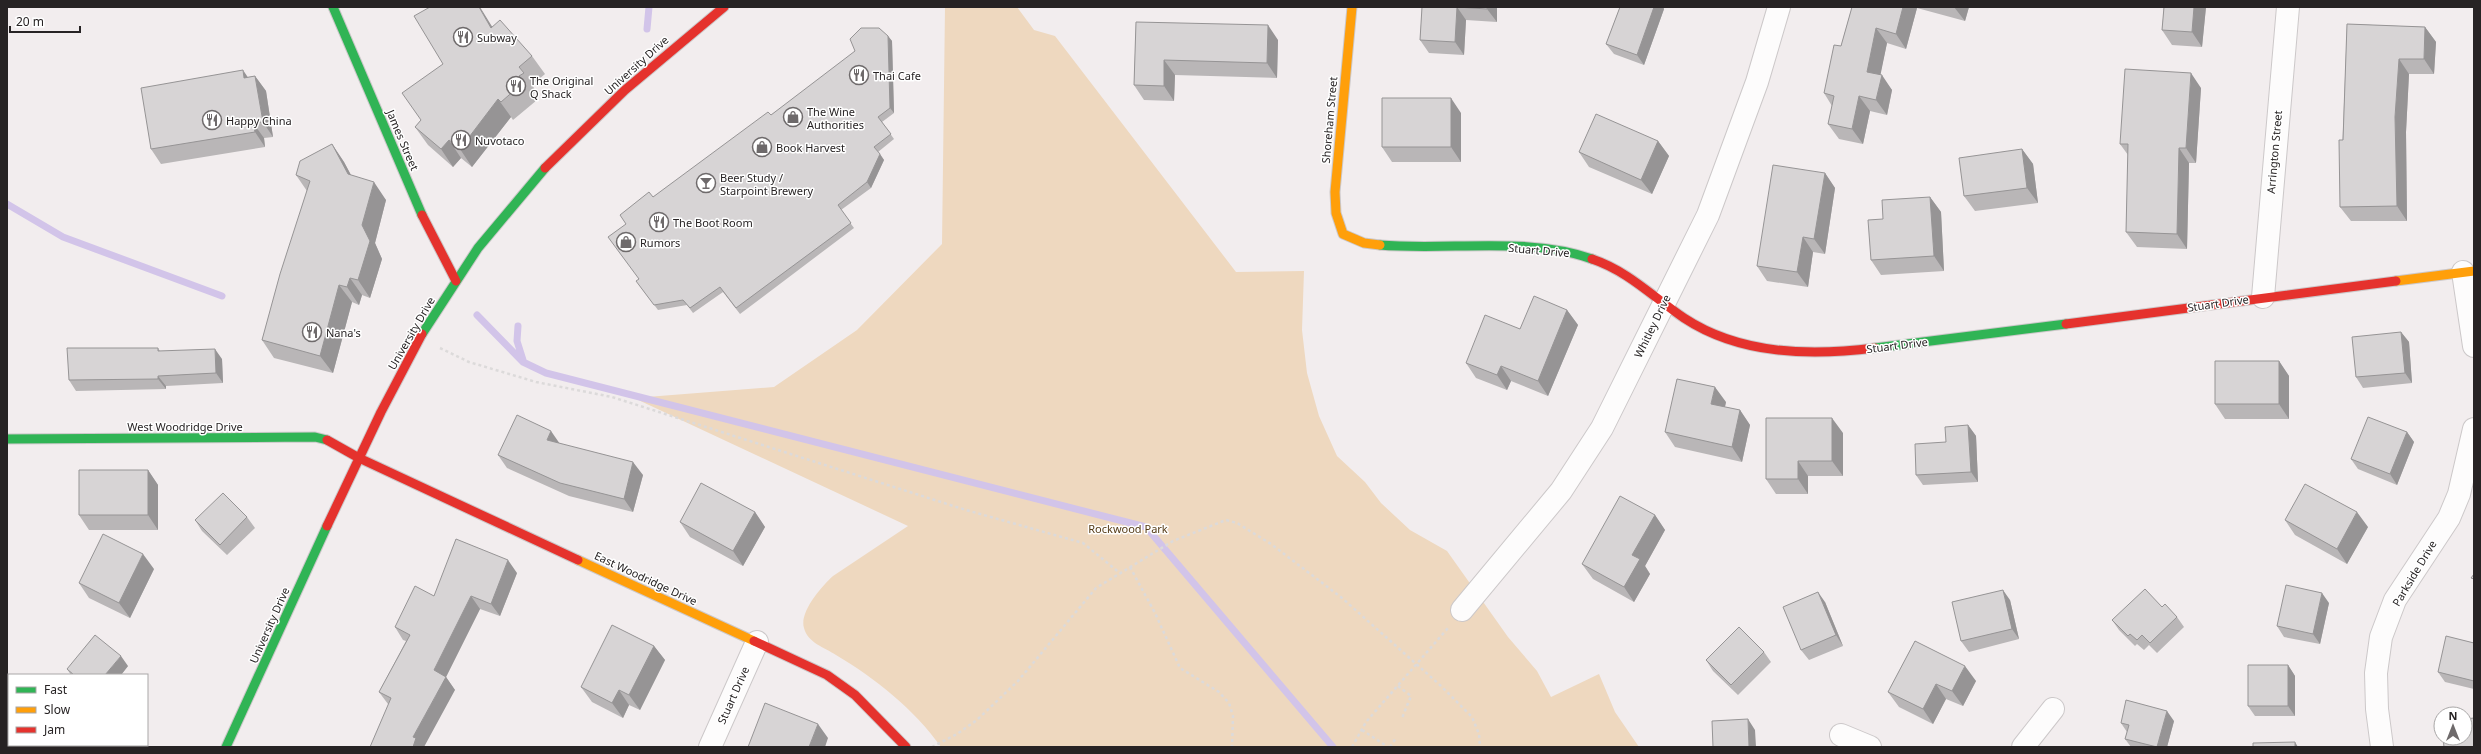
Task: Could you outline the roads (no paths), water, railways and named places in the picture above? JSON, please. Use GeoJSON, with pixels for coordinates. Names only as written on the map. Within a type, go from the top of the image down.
{"type":"FeatureCollection","features":[{"type":"Feature","properties":{"kind":"street","name":"James Street"},"geometry":{"type":"LineString","coordinates":[[333,7],[419,210],[456,281]]}},
{"type":"Feature","properties":{"kind":"street","name":"University Drive"},"geometry":{"type":"LineString","coordinates":[[226,747],[359,458],[420,338],[456,281],[479,248],[533,181],[561,151],[665,55],[724,7]]}},
{"type":"Feature","properties":{"kind":"street","name":"Shoreham Street"},"geometry":{"type":"LineString","coordinates":[[1343,234],[1336,213],[1335,192],[1352,7]]}},
{"type":"Feature","properties":{"kind":"street","name":"Whitley Drive"},"geometry":{"type":"LineString","coordinates":[[1462,610],[1569,479],[1602,428],[1714,200],[1757,82],[1779,7]]}},
{"type":"Feature","properties":{"kind":"street","name":"Arrington Street"},"geometry":{"type":"LineString","coordinates":[[2263,297],[2288,7]]}},
{"type":"Feature","properties":{"kind":"street","name":"Stuart Drive"},"geometry":{"type":"LineString","coordinates":[[1343,234],[1364,244],[1511,247],[1571,252],[1617,270],[1702,328],[1736,343],[1767,350],[1815,353],[1861,350],[2263,297],[2468,272]]}},
{"type":"Feature","properties":{"kind":"street"},"geometry":{"type":"LineString","coordinates":[[2468,272],[2474,346]]}},
{"type":"Feature","properties":{"kind":"street","name":"Parkside Drive"},"geometry":{"type":"LineString","coordinates":[[2382,747],[2377,709],[2376,673],[2381,636],[2395,600],[2449,518],[2461,487],[2474,429]]}},
{"type":"Feature","properties":{"kind":"street","name":"West Woodridge Drive"},"geometry":{"type":"LineString","coordinates":[[7,439],[315,437],[331,441],[359,458]]}},
{"type":"Feature","properties":{"kind":"street","name":"East Woodridge Drive"},"geometry":{"type":"LineString","coordinates":[[359,458],[756,642],[798,660],[832,679],[855,695],[906,747]]}},
{"type":"Feature","properties":{"kind":"street","name":"Stuart Drive"},"geometry":{"type":"LineString","coordinates":[[710,747],[756,642]]}},
{"type":"Feature","properties":{"kind":"street"},"geometry":{"type":"LineString","coordinates":[[2023,747],[2053,709]]}},
{"type":"Feature","properties":{"kind":"street"},"geometry":{"type":"LineString","coordinates":[[1841,735],[1870,747]]}},
{"type":"Feature","properties":{"kind":"waterway"},"geometry":{"type":"LineString","coordinates":[[647,29],[649,7]]}},
{"type":"Feature","properties":{"kind":"waterway"},"geometry":{"type":"LineString","coordinates":[[7,204],[63,237],[222,296]]}},
{"type":"Feature","properties":{"kind":"waterway"},"geometry":{"type":"LineString","coordinates":[[477,315],[523,362],[546,373],[1146,527],[1333,747]]}},
{"type":"Feature","properties":{"kind":"waterway"},"geometry":{"type":"LineString","coordinates":[[518,326],[517,341],[523,360]]}},
{"type":"Feature","properties":{"kind":"place","name":"Subway"},"geometry":{"type":"Point","coordinates":[463,37]}},
{"type":"Feature","properties":{"kind":"place","name":"Thai Cafe"},"geometry":{"type":"Point","coordinates":[859,75]}},
{"type":"Feature","properties":{"kind":"place","name":"The Original Q Shack"},"geometry":{"type":"Point","coordinates":[516,86]}},
{"type":"Feature","properties":{"kind":"place","name":"The Wine Authorities"},"geometry":{"type":"Point","coordinates":[793,117]}},
{"type":"Feature","properties":{"kind":"place","name":"Happy China"},"geometry":{"type":"Point","coordinates":[212,120]}},
{"type":"Feature","properties":{"kind":"place","name":"Nuvotaco"},"geometry":{"type":"Point","coordinates":[461,140]}},
{"type":"Feature","properties":{"kind":"place","name":"Book Harvest"},"geometry":{"type":"Point","coordinates":[762,147]}},
{"type":"Feature","properties":{"kind":"place","name":"Beer Study / Starpoint Brewery"},"geometry":{"type":"Point","coordinates":[706,183]}},
{"type":"Feature","properties":{"kind":"place","name":"The Boot Room"},"geometry":{"type":"Point","coordinates":[659,222]}},
{"type":"Feature","properties":{"kind":"place","name":"Rumors"},"geometry":{"type":"Point","coordinates":[626,242]}},
{"type":"Feature","properties":{"kind":"place","name":"Nana's"},"geometry":{"type":"Point","coordinates":[312,332]}},
{"type":"Feature","properties":{"kind":"park label","name":"Rockwood Park"},"geometry":{"type":"Point","coordinates":[1128,528]}}]}
